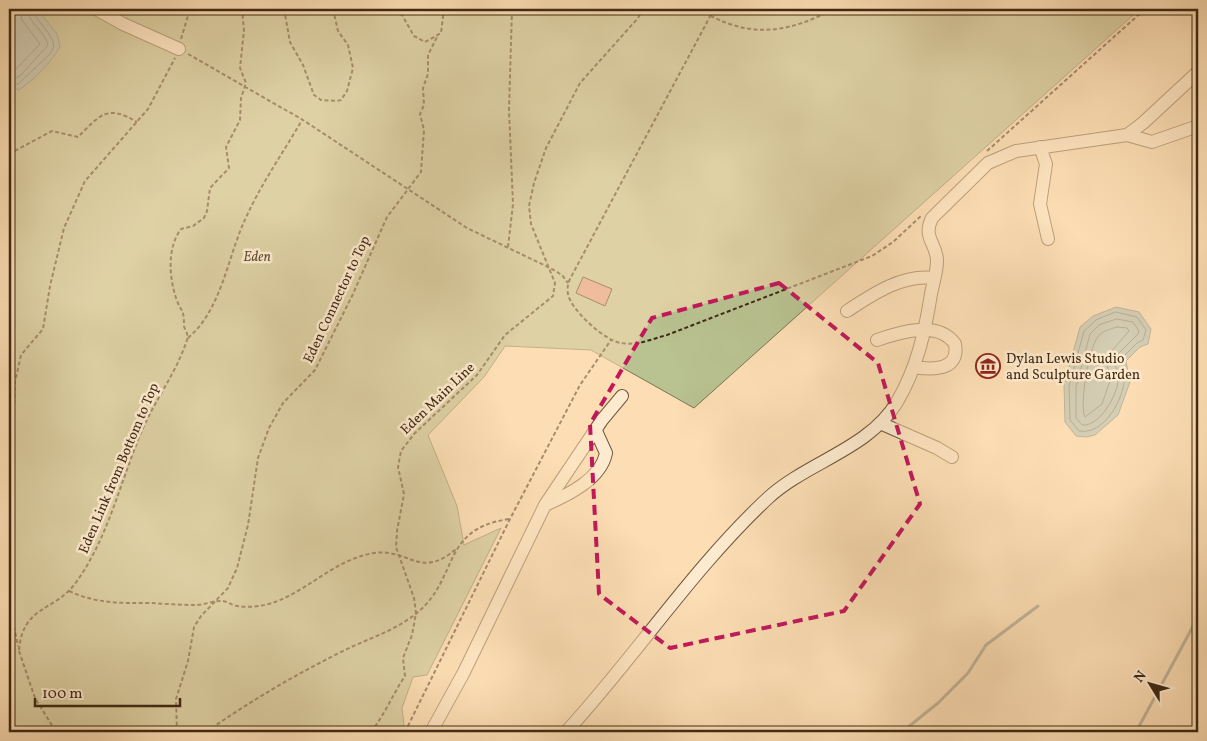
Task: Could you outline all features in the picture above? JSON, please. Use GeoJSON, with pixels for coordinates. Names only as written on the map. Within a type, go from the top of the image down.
{"type":"FeatureCollection","features":[{"type":"Feature","properties":{"kind":"street"},"geometry":{"type":"LineString","coordinates":[[96,9],[123,24],[179,49]]}},
{"type":"Feature","properties":{"kind":"street"},"geometry":{"type":"LineString","coordinates":[[1126,135],[1143,123],[1198,72]]}},
{"type":"Feature","properties":{"kind":"street"},"geometry":{"type":"LineString","coordinates":[[566,732],[736,530],[788,482],[851,445],[880,423],[897,402],[914,366],[925,330],[937,258],[928,236],[928,227],[932,218],[988,163],[1016,151],[1126,135],[1152,142],[1198,126]]}},
{"type":"Feature","properties":{"kind":"street"},"geometry":{"type":"LineString","coordinates":[[1040,147],[1046,164],[1040,204],[1048,239]]}},
{"type":"Feature","properties":{"kind":"street"},"geometry":{"type":"LineString","coordinates":[[847,311],[879,292],[905,280],[916,277],[934,278]]}},
{"type":"Feature","properties":{"kind":"street"},"geometry":{"type":"LineString","coordinates":[[877,340],[907,330],[925,330],[944,334],[951,338],[956,351],[953,359],[940,369],[914,366]]}},
{"type":"Feature","properties":{"kind":"street"},"geometry":{"type":"LineString","coordinates":[[431,732],[464,672],[545,505],[622,396]]}},
{"type":"Feature","properties":{"kind":"street"},"geometry":{"type":"LineString","coordinates":[[880,423],[937,448],[952,457]]}},
{"type":"Feature","properties":{"kind":"street"},"geometry":{"type":"LineString","coordinates":[[545,505],[574,490],[600,469],[606,453],[596,431]]}},
{"type":"Feature","properties":{"kind":"path"},"geometry":{"type":"LineString","coordinates":[[9,462],[13,441],[15,382],[21,355],[43,329],[50,286],[64,228],[84,181],[137,122],[160,89],[179,49],[190,9]]}},
{"type":"Feature","properties":{"kind":"path"},"geometry":{"type":"LineString","coordinates":[[188,338],[184,326],[185,315],[175,296],[170,268],[170,255],[181,229],[193,226],[205,216],[210,188],[229,168],[226,147],[240,120],[241,98],[245,80],[240,68],[244,30],[242,9]]}},
{"type":"Feature","properties":{"kind":"path"},"geometry":{"type":"LineString","coordinates":[[284,9],[288,38],[293,51],[303,65],[314,95],[321,100],[337,101],[341,100],[347,91],[354,68],[348,45],[338,31],[333,9]]}},
{"type":"Feature","properties":{"kind":"path"},"geometry":{"type":"LineString","coordinates":[[388,9],[402,15],[420,41],[425,42],[437,37],[443,27],[444,9]]}},
{"type":"Feature","properties":{"kind":"path"},"geometry":{"type":"LineString","coordinates":[[508,247],[513,204],[509,110],[512,9]]}},
{"type":"Feature","properties":{"kind":"path","name":"Eden Main Line"},"geometry":{"type":"LineString","coordinates":[[370,732],[384,714],[395,689],[405,676],[403,655],[412,635],[416,613],[414,598],[399,556],[396,539],[404,494],[398,467],[401,451],[414,434],[477,375],[505,335],[552,298],[556,287],[550,268],[534,236],[529,206],[545,151],[580,83],[638,18],[643,9]]}},
{"type":"Feature","properties":{"kind":"path"},"geometry":{"type":"LineString","coordinates":[[709,9],[711,16],[727,24],[744,28],[771,30],[789,28],[811,21],[834,9]]}},
{"type":"Feature","properties":{"kind":"path"},"geometry":{"type":"LineString","coordinates":[[714,9],[568,284],[568,297],[576,310],[611,340],[619,343],[634,343],[667,335],[872,256],[893,242],[927,210]]}},
{"type":"Feature","properties":{"kind":"path"},"geometry":{"type":"LineString","coordinates":[[986,152],[1145,9]]}},
{"type":"Feature","properties":{"kind":"path","name":"Eden Connector to Top"},"geometry":{"type":"LineString","coordinates":[[177,732],[176,699],[188,661],[194,627],[228,588],[237,568],[248,525],[258,458],[273,419],[283,403],[315,370],[352,296],[386,217],[421,172],[424,130],[420,114],[424,105],[423,88],[428,74],[428,54],[437,37]]}},
{"type":"Feature","properties":{"kind":"path"},"geometry":{"type":"LineString","coordinates":[[179,49],[244,88],[303,120],[466,228],[550,268],[562,275],[568,284]]}},
{"type":"Feature","properties":{"kind":"path"},"geometry":{"type":"LineString","coordinates":[[9,154],[52,131],[78,137],[101,115],[120,112],[137,122]]}},
{"type":"Feature","properties":{"kind":"path","name":"Eden Link from Bottom to Top"},"geometry":{"type":"LineString","coordinates":[[19,650],[21,632],[29,620],[40,609],[69,591],[82,574],[111,514],[143,429],[188,338],[203,320],[214,301],[244,221],[303,120]]}},
{"type":"Feature","properties":{"kind":"path"},"geometry":{"type":"LineString","coordinates":[[405,732],[510,519],[580,385],[598,356],[611,340]]}},
{"type":"Feature","properties":{"kind":"path"},"geometry":{"type":"LineString","coordinates":[[206,732],[260,696],[339,653],[390,631],[416,613],[436,593],[456,549],[466,535],[477,528],[495,521],[510,519]]}},
{"type":"Feature","properties":{"kind":"path"},"geometry":{"type":"LineString","coordinates":[[69,591],[92,600],[107,603],[197,605],[224,601],[241,606],[268,604],[294,593],[330,571],[357,558],[376,553],[431,563],[443,559],[456,549]]}},
{"type":"Feature","properties":{"kind":"path"},"geometry":{"type":"LineString","coordinates":[[9,568],[12,618],[19,650],[35,698],[56,732]]}},
{"type":"Feature","properties":{"kind":"highlighted area"},"geometry":{"type":"Polygon","coordinates":[[[779,283],[878,363],[920,504],[844,611],[670,648],[599,594],[590,424],[652,318],[779,283]]]}},
{"type":"Feature","properties":{"kind":"green space","name":"Eden"},"geometry":{"type":"Polygon","coordinates":[[[9,9],[1140,9],[694,408],[591,350],[505,346],[484,377],[428,435],[457,506],[464,545],[501,528],[427,675],[413,677],[402,708],[404,726],[401,732],[9,732],[9,9]]]}},
{"type":"Feature","properties":{"kind":"water"},"geometry":{"type":"Polygon","coordinates":[[[9,9],[37,9],[57,34],[60,47],[42,70],[19,90],[9,86],[9,9]]]}},
{"type":"Feature","properties":{"kind":"water"},"geometry":{"type":"Polygon","coordinates":[[[1116,307],[1139,312],[1151,329],[1148,344],[1140,347],[1126,361],[1130,382],[1118,415],[1095,435],[1087,437],[1076,436],[1065,422],[1064,385],[1080,327],[1093,316],[1116,307]]]}},
{"type":"Feature","properties":{"kind":"building"},"geometry":{"type":"Polygon","coordinates":[[[583,277],[612,289],[605,306],[576,293],[583,277]]]}},
{"type":"Feature","properties":{"kind":"waterway"},"geometry":{"type":"LineString","coordinates":[[902,732],[938,703],[968,673],[986,645],[1038,606]]}},
{"type":"Feature","properties":{"kind":"waterway"},"geometry":{"type":"LineString","coordinates":[[1136,732],[1198,617]]}},
{"type":"Feature","properties":{"kind":"place","name":"Dylan Lewis Studio and Sculpture Garden"},"geometry":{"type":"Point","coordinates":[988,366]}}]}
